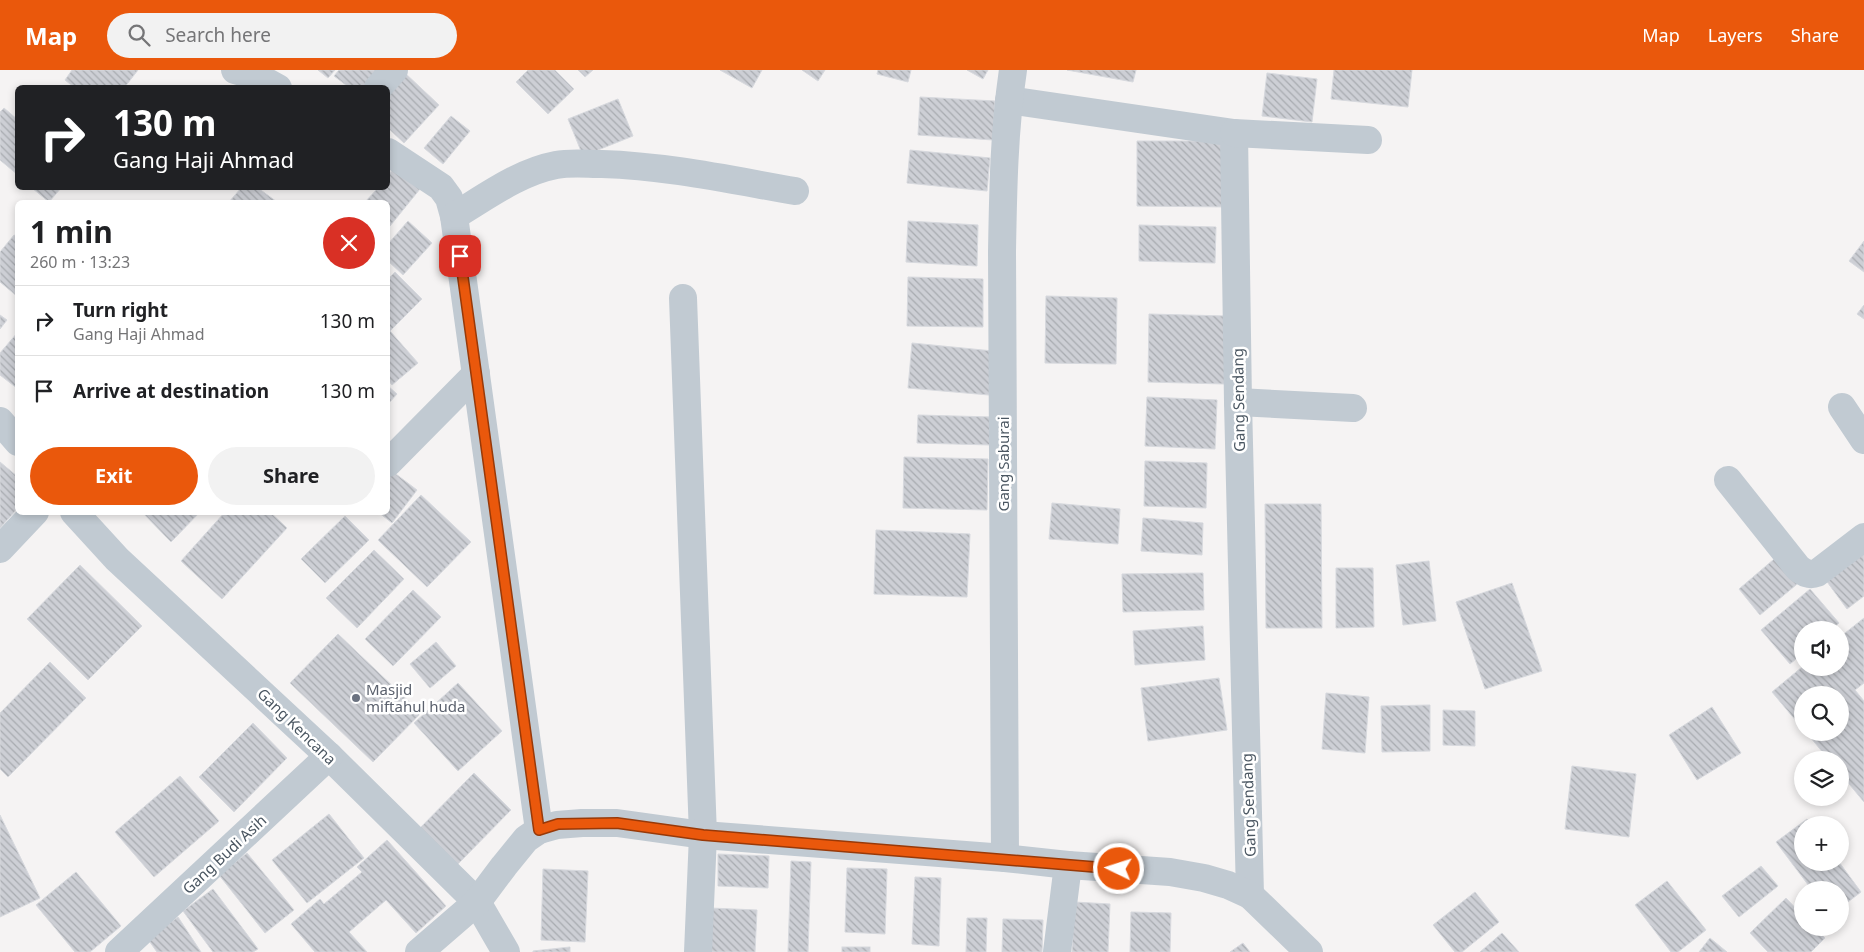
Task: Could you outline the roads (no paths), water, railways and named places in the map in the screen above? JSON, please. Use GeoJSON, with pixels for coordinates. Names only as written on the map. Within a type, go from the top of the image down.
{"type":"FeatureCollection","features":[{"type":"Feature","properties":{"kind":"street"},"geometry":{"type":"LineString","coordinates":[[235,70],[256,76],[272,85]]}},
{"type":"Feature","properties":{"kind":"street"},"geometry":{"type":"LineString","coordinates":[[381,85],[394,70]]}},
{"type":"Feature","properties":{"kind":"street","name":"Gang Saburai"},"geometry":{"type":"LineString","coordinates":[[1005,858],[1002,252],[1003,197],[1009,100],[1013,70]]}},
{"type":"Feature","properties":{"kind":"street"},"geometry":{"type":"LineString","coordinates":[[1009,100],[1234,133],[1368,140]]}},
{"type":"Feature","properties":{"kind":"street","name":"Gang Sendang"},"geometry":{"type":"LineString","coordinates":[[1234,133],[1238,402],[1250,896]]}},
{"type":"Feature","properties":{"kind":"street"},"geometry":{"type":"LineString","coordinates":[[390,153],[441,187],[449,198],[454,216],[539,830]]}},
{"type":"Feature","properties":{"kind":"street"},"geometry":{"type":"LineString","coordinates":[[454,216],[508,183],[530,173],[557,165],[637,165],[795,191]]}},
{"type":"Feature","properties":{"kind":"street"},"geometry":{"type":"LineString","coordinates":[[683,298],[703,835],[698,952]]}},
{"type":"Feature","properties":{"kind":"street"},"geometry":{"type":"LineString","coordinates":[[390,461],[476,374]]}},
{"type":"Feature","properties":{"kind":"street"},"geometry":{"type":"LineString","coordinates":[[1238,402],[1353,408]]}},
{"type":"Feature","properties":{"kind":"street"},"geometry":{"type":"LineString","coordinates":[[1842,407],[1864,440]]}},
{"type":"Feature","properties":{"kind":"street"},"geometry":{"type":"LineString","coordinates":[[0,421],[15,438]]}},
{"type":"Feature","properties":{"kind":"street"},"geometry":{"type":"LineString","coordinates":[[1728,480],[1798,568],[1806,574],[1813,575],[1817,573],[1864,537]]}},
{"type":"Feature","properties":{"kind":"street"},"geometry":{"type":"LineString","coordinates":[[0,549],[32,515]]}},
{"type":"Feature","properties":{"kind":"street","name":"Gang Kencana"},"geometry":{"type":"LineString","coordinates":[[77,515],[124,566],[329,756],[477,902],[506,952]]}},
{"type":"Feature","properties":{"kind":"street","name":"Gang Budi Asih"},"geometry":{"type":"LineString","coordinates":[[119,952],[329,756]]}},
{"type":"Feature","properties":{"kind":"street"},"geometry":{"type":"LineString","coordinates":[[419,952],[477,902],[526,839],[539,830],[558,824],[617,823],[703,835],[1170,872],[1204,878],[1228,885],[1250,896],[1309,952]]}},
{"type":"Feature","properties":{"kind":"street"},"geometry":{"type":"LineString","coordinates":[[1057,952],[1068,865]]}},
{"type":"Feature","properties":{"kind":"place","name":"Masjid miftahul huda"},"geometry":{"type":"Point","coordinates":[356,698]}}]}
